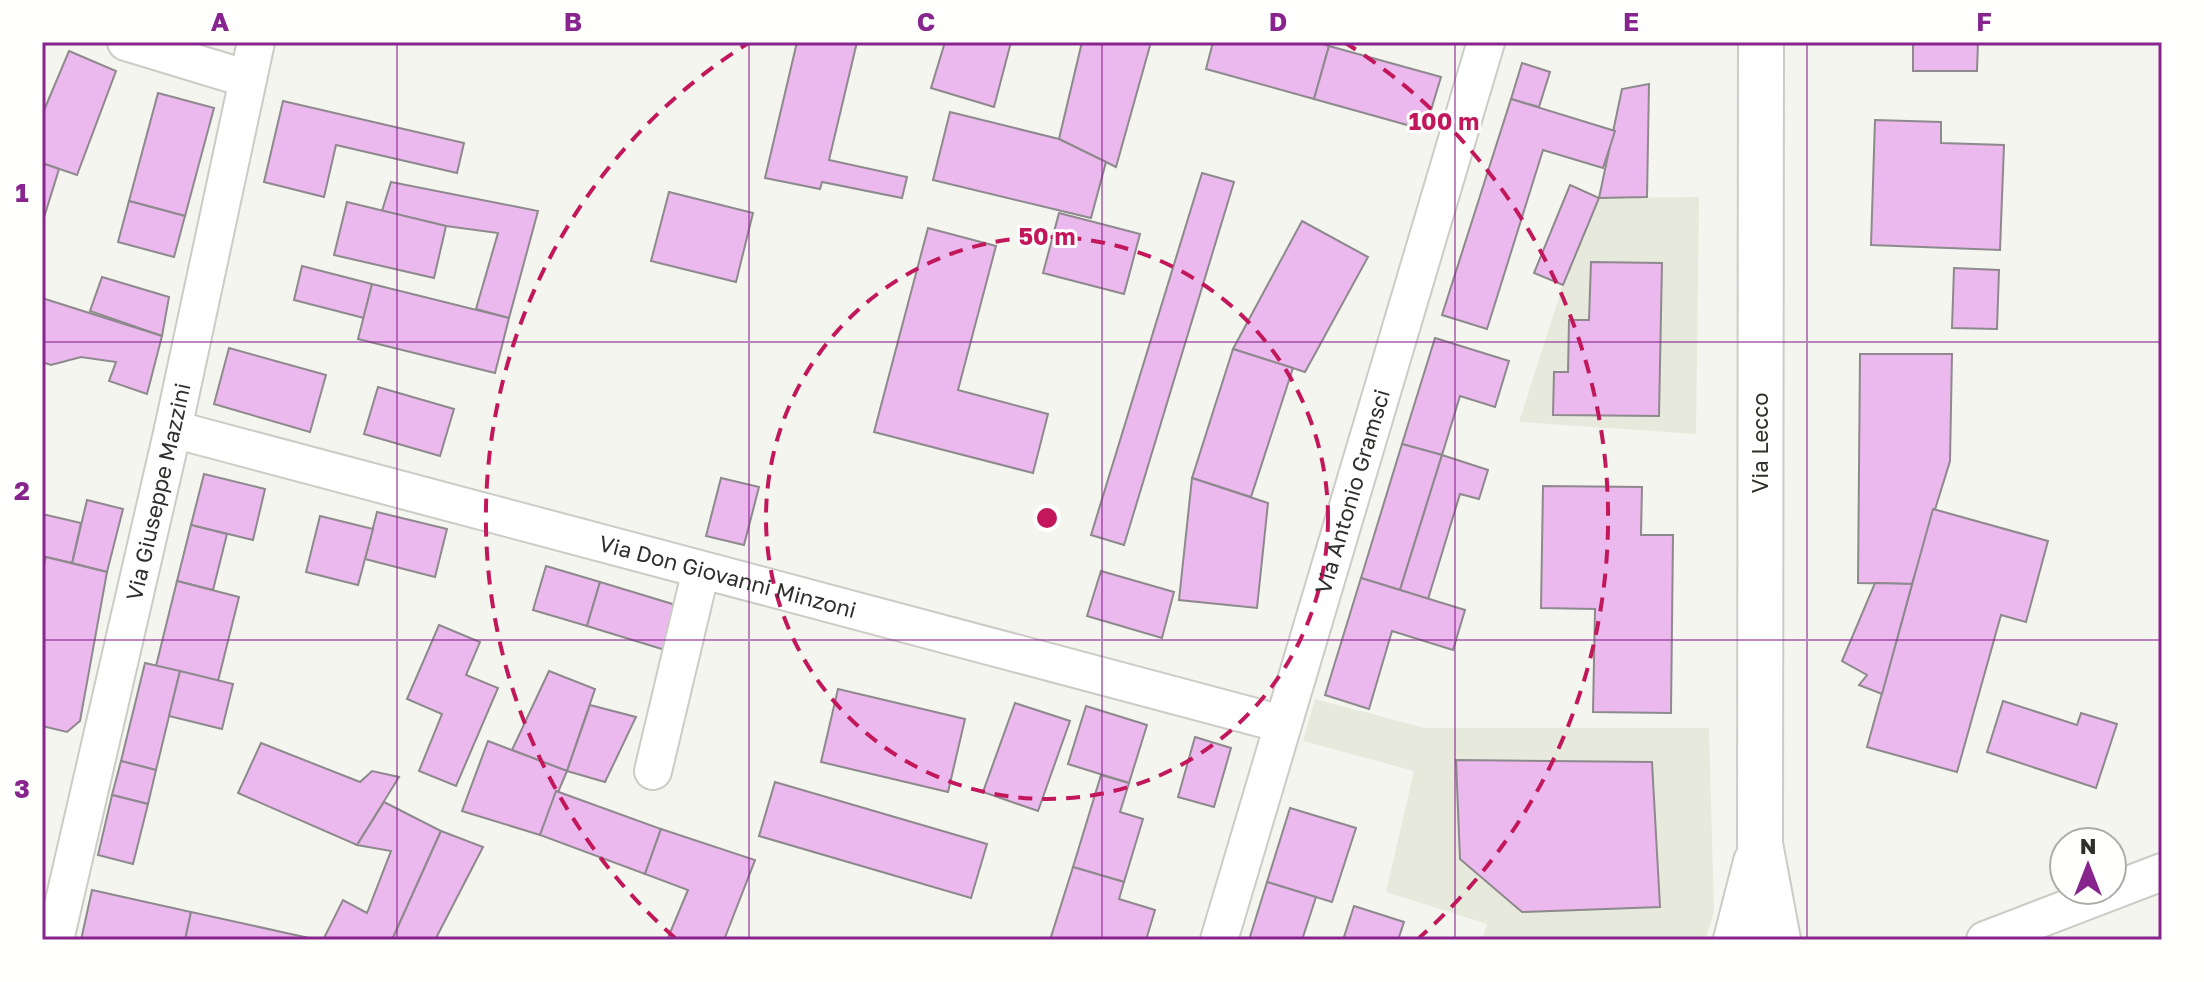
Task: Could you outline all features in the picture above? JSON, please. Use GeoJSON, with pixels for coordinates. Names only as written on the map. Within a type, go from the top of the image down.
{"type":"FeatureCollection","features":[{"type":"Feature","properties":{"kind":"street"},"geometry":{"type":"LineString","coordinates":[[126,42],[248,79]]}},
{"type":"Feature","properties":{"kind":"street","name":"Via Giuseppe Mazzini"},"geometry":{"type":"LineString","coordinates":[[55,940],[173,429],[256,42]]}},
{"type":"Feature","properties":{"kind":"street","name":"Via Antonio Gramsci"},"geometry":{"type":"LineString","coordinates":[[1219,940],[1486,42]]}},
{"type":"Feature","properties":{"kind":"street","name":"Via Lecco"},"geometry":{"type":"LineString","coordinates":[[1761,42],[1760,844],[1778,940]]}},
{"type":"Feature","properties":{"kind":"street","name":"Via Don Giovanni Minzoni"},"geometry":{"type":"LineString","coordinates":[[173,429],[1282,724]]}},
{"type":"Feature","properties":{"kind":"street"},"geometry":{"type":"LineString","coordinates":[[653,771],[701,570]]}},
{"type":"Feature","properties":{"kind":"street","name":"Via Lecco"},"geometry":{"type":"LineString","coordinates":[[1736,940],[1760,844]]}},
{"type":"Feature","properties":{"kind":"street"},"geometry":{"type":"LineString","coordinates":[[1995,938],[2162,872]]}},
{"type":"Feature","properties":{"kind":"shaded area"},"geometry":{"type":"Polygon","coordinates":[[[1699,197],[1696,434],[1519,422],[1563,285],[1599,198],[1699,197]]]}},
{"type":"Feature","properties":{"kind":"shaded area"},"geometry":{"type":"Polygon","coordinates":[[[1315,699],[1425,728],[1709,728],[1714,912],[1705,940],[1482,940],[1487,924],[1386,892],[1414,771],[1303,741],[1315,699]]]}},
{"type":"Feature","properties":{"kind":"building"},"geometry":{"type":"Polygon","coordinates":[[[797,42],[857,42],[829,160],[907,177],[902,198],[822,182],[820,189],[765,178],[797,42]]]}},
{"type":"Feature","properties":{"kind":"building"},"geometry":{"type":"Polygon","coordinates":[[[945,42],[1011,42],[994,107],[931,88],[945,42]]]}},
{"type":"Feature","properties":{"kind":"building"},"geometry":{"type":"Polygon","coordinates":[[[1082,42],[1151,42],[1116,167],[1059,139],[1082,42]]]}},
{"type":"Feature","properties":{"kind":"building"},"geometry":{"type":"Polygon","coordinates":[[[1213,42],[1317,42],[1329,46],[1314,99],[1206,69],[1213,42]]]}},
{"type":"Feature","properties":{"kind":"building"},"geometry":{"type":"Polygon","coordinates":[[[1913,42],[1978,42],[1977,71],[1913,71],[1913,42]]]}},
{"type":"Feature","properties":{"kind":"building"},"geometry":{"type":"Polygon","coordinates":[[[1329,46],[1441,77],[1425,130],[1314,99],[1329,46]]]}},
{"type":"Feature","properties":{"kind":"building"},"geometry":{"type":"Polygon","coordinates":[[[69,51],[116,71],[77,175],[42,163],[42,115],[69,51]]]}},
{"type":"Feature","properties":{"kind":"building"},"geometry":{"type":"Polygon","coordinates":[[[1522,63],[1550,72],[1539,107],[1511,99],[1522,63]]]}},
{"type":"Feature","properties":{"kind":"building"},"geometry":{"type":"Polygon","coordinates":[[[1649,84],[1647,197],[1599,198],[1622,89],[1649,84]]]}},
{"type":"Feature","properties":{"kind":"building"},"geometry":{"type":"Polygon","coordinates":[[[158,93],[214,108],[185,216],[129,201],[158,93]]]}},
{"type":"Feature","properties":{"kind":"building"},"geometry":{"type":"Polygon","coordinates":[[[1511,99],[1615,131],[1603,168],[1543,150],[1487,329],[1442,315],[1511,99]]]}},
{"type":"Feature","properties":{"kind":"building"},"geometry":{"type":"Polygon","coordinates":[[[283,101],[464,143],[457,173],[336,145],[324,197],[264,182],[283,101]]]}},
{"type":"Feature","properties":{"kind":"building"},"geometry":{"type":"Polygon","coordinates":[[[950,112],[1059,139],[1106,162],[1091,218],[933,180],[950,112]]]}},
{"type":"Feature","properties":{"kind":"building"},"geometry":{"type":"Polygon","coordinates":[[[1875,120],[1941,122],[1941,143],[2004,145],[2000,250],[1871,245],[1875,120]]]}},
{"type":"Feature","properties":{"kind":"building"},"geometry":{"type":"Polygon","coordinates":[[[42,163],[59,169],[42,224],[42,163]]]}},
{"type":"Feature","properties":{"kind":"building"},"geometry":{"type":"Polygon","coordinates":[[[1202,173],[1234,182],[1124,545],[1091,535],[1202,173]]]}},
{"type":"Feature","properties":{"kind":"building"},"geometry":{"type":"Polygon","coordinates":[[[391,182],[538,211],[509,318],[476,309],[498,233],[446,226],[382,211],[391,182]]]}},
{"type":"Feature","properties":{"kind":"building"},"geometry":{"type":"Polygon","coordinates":[[[1570,185],[1599,198],[1563,285],[1534,273],[1570,185]]]}},
{"type":"Feature","properties":{"kind":"building"},"geometry":{"type":"Polygon","coordinates":[[[669,192],[753,213],[736,282],[651,261],[669,192]]]}},
{"type":"Feature","properties":{"kind":"building"},"geometry":{"type":"Polygon","coordinates":[[[129,201],[185,216],[174,257],[118,242],[129,201]]]}},
{"type":"Feature","properties":{"kind":"building"},"geometry":{"type":"Polygon","coordinates":[[[347,202],[446,226],[434,278],[334,255],[347,202]]]}},
{"type":"Feature","properties":{"kind":"building"},"geometry":{"type":"Polygon","coordinates":[[[1059,213],[1140,234],[1124,294],[1043,273],[1059,213]]]}},
{"type":"Feature","properties":{"kind":"building"},"geometry":{"type":"Polygon","coordinates":[[[1302,221],[1368,257],[1305,372],[1233,349],[1302,221]]]}},
{"type":"Feature","properties":{"kind":"building"},"geometry":{"type":"Polygon","coordinates":[[[928,228],[996,246],[958,390],[1048,414],[1033,473],[874,432],[928,228]]]}},
{"type":"Feature","properties":{"kind":"building"},"geometry":{"type":"Polygon","coordinates":[[[1591,262],[1662,263],[1659,416],[1553,415],[1554,372],[1568,372],[1569,320],[1589,320],[1591,262]]]}},
{"type":"Feature","properties":{"kind":"building"},"geometry":{"type":"Polygon","coordinates":[[[302,266],[372,284],[364,318],[294,300],[302,266]]]}},
{"type":"Feature","properties":{"kind":"building"},"geometry":{"type":"Polygon","coordinates":[[[1954,268],[1999,270],[1997,329],[1952,328],[1954,268]]]}},
{"type":"Feature","properties":{"kind":"building"},"geometry":{"type":"Polygon","coordinates":[[[102,277],[169,297],[162,336],[90,311],[102,277]]]}},
{"type":"Feature","properties":{"kind":"building"},"geometry":{"type":"Polygon","coordinates":[[[372,284],[509,318],[495,373],[358,339],[372,284]]]}},
{"type":"Feature","properties":{"kind":"building"},"geometry":{"type":"Polygon","coordinates":[[[42,298],[162,336],[147,394],[109,381],[116,362],[81,357],[51,365],[42,362],[42,298]]]}},
{"type":"Feature","properties":{"kind":"building"},"geometry":{"type":"Polygon","coordinates":[[[1435,338],[1509,361],[1495,407],[1460,396],[1442,455],[1402,444],[1435,338]]]}},
{"type":"Feature","properties":{"kind":"building"},"geometry":{"type":"Polygon","coordinates":[[[229,348],[326,375],[310,432],[214,404],[229,348]]]}},
{"type":"Feature","properties":{"kind":"building"},"geometry":{"type":"Polygon","coordinates":[[[1233,349],[1293,368],[1251,497],[1192,478],[1233,349]]]}},
{"type":"Feature","properties":{"kind":"building"},"geometry":{"type":"Polygon","coordinates":[[[1860,354],[1952,354],[1950,461],[1912,584],[1858,583],[1860,354]]]}},
{"type":"Feature","properties":{"kind":"building"},"geometry":{"type":"Polygon","coordinates":[[[378,387],[454,409],[440,456],[364,434],[378,387]]]}},
{"type":"Feature","properties":{"kind":"building"},"geometry":{"type":"Polygon","coordinates":[[[1402,444],[1442,455],[1400,590],[1361,578],[1402,444]]]}},
{"type":"Feature","properties":{"kind":"building"},"geometry":{"type":"Polygon","coordinates":[[[1442,455],[1488,470],[1479,499],[1460,494],[1428,599],[1400,590],[1442,455]]]}},
{"type":"Feature","properties":{"kind":"building"},"geometry":{"type":"Polygon","coordinates":[[[204,474],[265,489],[253,540],[191,525],[204,474]]]}},
{"type":"Feature","properties":{"kind":"building"},"geometry":{"type":"Polygon","coordinates":[[[721,478],[759,487],[744,545],[706,536],[721,478]]]}},
{"type":"Feature","properties":{"kind":"building"},"geometry":{"type":"Polygon","coordinates":[[[1192,478],[1268,503],[1257,608],[1179,600],[1192,478]]]}},
{"type":"Feature","properties":{"kind":"building"},"geometry":{"type":"Polygon","coordinates":[[[1543,486],[1642,487],[1641,535],[1673,535],[1671,713],[1593,712],[1595,609],[1541,608],[1543,486]]]}},
{"type":"Feature","properties":{"kind":"building"},"geometry":{"type":"Polygon","coordinates":[[[87,500],[123,509],[107,572],[72,563],[87,500]]]}},
{"type":"Feature","properties":{"kind":"building"},"geometry":{"type":"Polygon","coordinates":[[[1933,509],[2048,541],[2026,622],[2001,615],[1957,772],[1867,747],[1933,509]]]}},
{"type":"Feature","properties":{"kind":"building"},"geometry":{"type":"Polygon","coordinates":[[[377,512],[447,529],[435,577],[365,559],[377,512]]]}},
{"type":"Feature","properties":{"kind":"building"},"geometry":{"type":"Polygon","coordinates":[[[42,514],[81,523],[72,563],[42,556],[42,514]]]}},
{"type":"Feature","properties":{"kind":"building"},"geometry":{"type":"Polygon","coordinates":[[[320,516],[373,529],[358,585],[306,572],[320,516]]]}},
{"type":"Feature","properties":{"kind":"building"},"geometry":{"type":"Polygon","coordinates":[[[191,525],[227,534],[213,590],[177,581],[191,525]]]}},
{"type":"Feature","properties":{"kind":"building"},"geometry":{"type":"Polygon","coordinates":[[[46,557],[107,572],[80,721],[67,732],[42,726],[42,572],[46,557]]]}},
{"type":"Feature","properties":{"kind":"building"},"geometry":{"type":"Polygon","coordinates":[[[546,566],[600,582],[587,626],[533,610],[546,566]]]}},
{"type":"Feature","properties":{"kind":"building"},"geometry":{"type":"Polygon","coordinates":[[[1101,571],[1174,592],[1162,638],[1087,616],[1101,571]]]}},
{"type":"Feature","properties":{"kind":"building"},"geometry":{"type":"Polygon","coordinates":[[[1361,578],[1465,610],[1453,650],[1392,631],[1369,709],[1325,695],[1361,578]]]}},
{"type":"Feature","properties":{"kind":"building"},"geometry":{"type":"Polygon","coordinates":[[[177,581],[239,597],[218,681],[156,666],[177,581]]]}},
{"type":"Feature","properties":{"kind":"building"},"geometry":{"type":"Polygon","coordinates":[[[600,582],[679,606],[665,650],[587,626],[600,582]]]}},
{"type":"Feature","properties":{"kind":"building"},"geometry":{"type":"Polygon","coordinates":[[[1875,583],[1912,584],[1882,694],[1859,685],[1867,675],[1842,661],[1875,583]]]}},
{"type":"Feature","properties":{"kind":"building"},"geometry":{"type":"Polygon","coordinates":[[[439,625],[480,642],[466,675],[498,688],[456,786],[419,771],[442,714],[407,699],[439,625]]]}},
{"type":"Feature","properties":{"kind":"building"},"geometry":{"type":"Polygon","coordinates":[[[145,663],[180,671],[156,770],[121,761],[145,663]]]}},
{"type":"Feature","properties":{"kind":"building"},"geometry":{"type":"Polygon","coordinates":[[[180,671],[233,684],[222,729],[169,716],[180,671]]]}},
{"type":"Feature","properties":{"kind":"building"},"geometry":{"type":"Polygon","coordinates":[[[549,671],[595,689],[567,771],[512,750],[549,671]]]}},
{"type":"Feature","properties":{"kind":"building"},"geometry":{"type":"Polygon","coordinates":[[[838,689],[965,719],[948,792],[821,762],[838,689]]]}},
{"type":"Feature","properties":{"kind":"building"},"geometry":{"type":"Polygon","coordinates":[[[2003,701],[2077,725],[2081,713],[2117,724],[2096,788],[1987,752],[2003,701]]]}},
{"type":"Feature","properties":{"kind":"building"},"geometry":{"type":"Polygon","coordinates":[[[1015,703],[1070,721],[1038,811],[983,792],[1015,703]]]}},
{"type":"Feature","properties":{"kind":"building"},"geometry":{"type":"Polygon","coordinates":[[[590,705],[636,717],[605,782],[567,771],[590,705]]]}},
{"type":"Feature","properties":{"kind":"building"},"geometry":{"type":"Polygon","coordinates":[[[1086,706],[1147,725],[1129,783],[1068,764],[1086,706]]]}},
{"type":"Feature","properties":{"kind":"building"},"geometry":{"type":"Polygon","coordinates":[[[1195,737],[1231,748],[1214,807],[1178,797],[1195,737]]]}},
{"type":"Feature","properties":{"kind":"building"},"geometry":{"type":"Polygon","coordinates":[[[488,741],[567,771],[540,835],[462,811],[488,741]]]}},
{"type":"Feature","properties":{"kind":"building"},"geometry":{"type":"Polygon","coordinates":[[[261,743],[360,782],[372,771],[399,777],[357,845],[238,793],[261,743]]]}},
{"type":"Feature","properties":{"kind":"building"},"geometry":{"type":"Polygon","coordinates":[[[1456,760],[1652,762],[1660,907],[1522,912],[1460,859],[1456,760]]]}},
{"type":"Feature","properties":{"kind":"building"},"geometry":{"type":"Polygon","coordinates":[[[121,761],[156,770],[148,804],[112,795],[121,761]]]}},
{"type":"Feature","properties":{"kind":"building"},"geometry":{"type":"Polygon","coordinates":[[[1101,775],[1129,783],[1120,812],[1143,819],[1124,882],[1073,867],[1101,775]]]}},
{"type":"Feature","properties":{"kind":"building"},"geometry":{"type":"Polygon","coordinates":[[[775,782],[987,844],[971,898],[759,836],[775,782]]]}},
{"type":"Feature","properties":{"kind":"building"},"geometry":{"type":"Polygon","coordinates":[[[556,791],[661,829],[645,874],[540,835],[556,791]]]}},
{"type":"Feature","properties":{"kind":"building"},"geometry":{"type":"Polygon","coordinates":[[[112,795],[148,804],[133,864],[98,855],[112,795]]]}},
{"type":"Feature","properties":{"kind":"building"},"geometry":{"type":"Polygon","coordinates":[[[384,802],[441,831],[392,940],[323,940],[343,900],[367,913],[391,851],[357,845],[384,802]]]}},
{"type":"Feature","properties":{"kind":"building"},"geometry":{"type":"Polygon","coordinates":[[[1290,808],[1356,828],[1332,902],[1267,882],[1290,808]]]}},
{"type":"Feature","properties":{"kind":"building"},"geometry":{"type":"Polygon","coordinates":[[[661,829],[755,860],[724,940],[667,940],[688,890],[645,874],[661,829]]]}},
{"type":"Feature","properties":{"kind":"building"},"geometry":{"type":"Polygon","coordinates":[[[441,831],[483,847],[435,940],[392,940],[441,831]]]}},
{"type":"Feature","properties":{"kind":"building"},"geometry":{"type":"Polygon","coordinates":[[[1073,867],[1124,882],[1119,899],[1155,910],[1146,940],[1050,940],[1073,867]]]}},
{"type":"Feature","properties":{"kind":"building"},"geometry":{"type":"Polygon","coordinates":[[[1267,882],[1316,897],[1302,940],[1249,940],[1267,882]]]}},
{"type":"Feature","properties":{"kind":"building"},"geometry":{"type":"Polygon","coordinates":[[[92,890],[191,912],[185,940],[81,940],[92,890]]]}},
{"type":"Feature","properties":{"kind":"building"},"geometry":{"type":"Polygon","coordinates":[[[1354,906],[1404,922],[1398,940],[1343,940],[1354,906]]]}},
{"type":"Feature","properties":{"kind":"building"},"geometry":{"type":"Polygon","coordinates":[[[191,912],[318,940],[185,940],[191,912]]]}}]}
